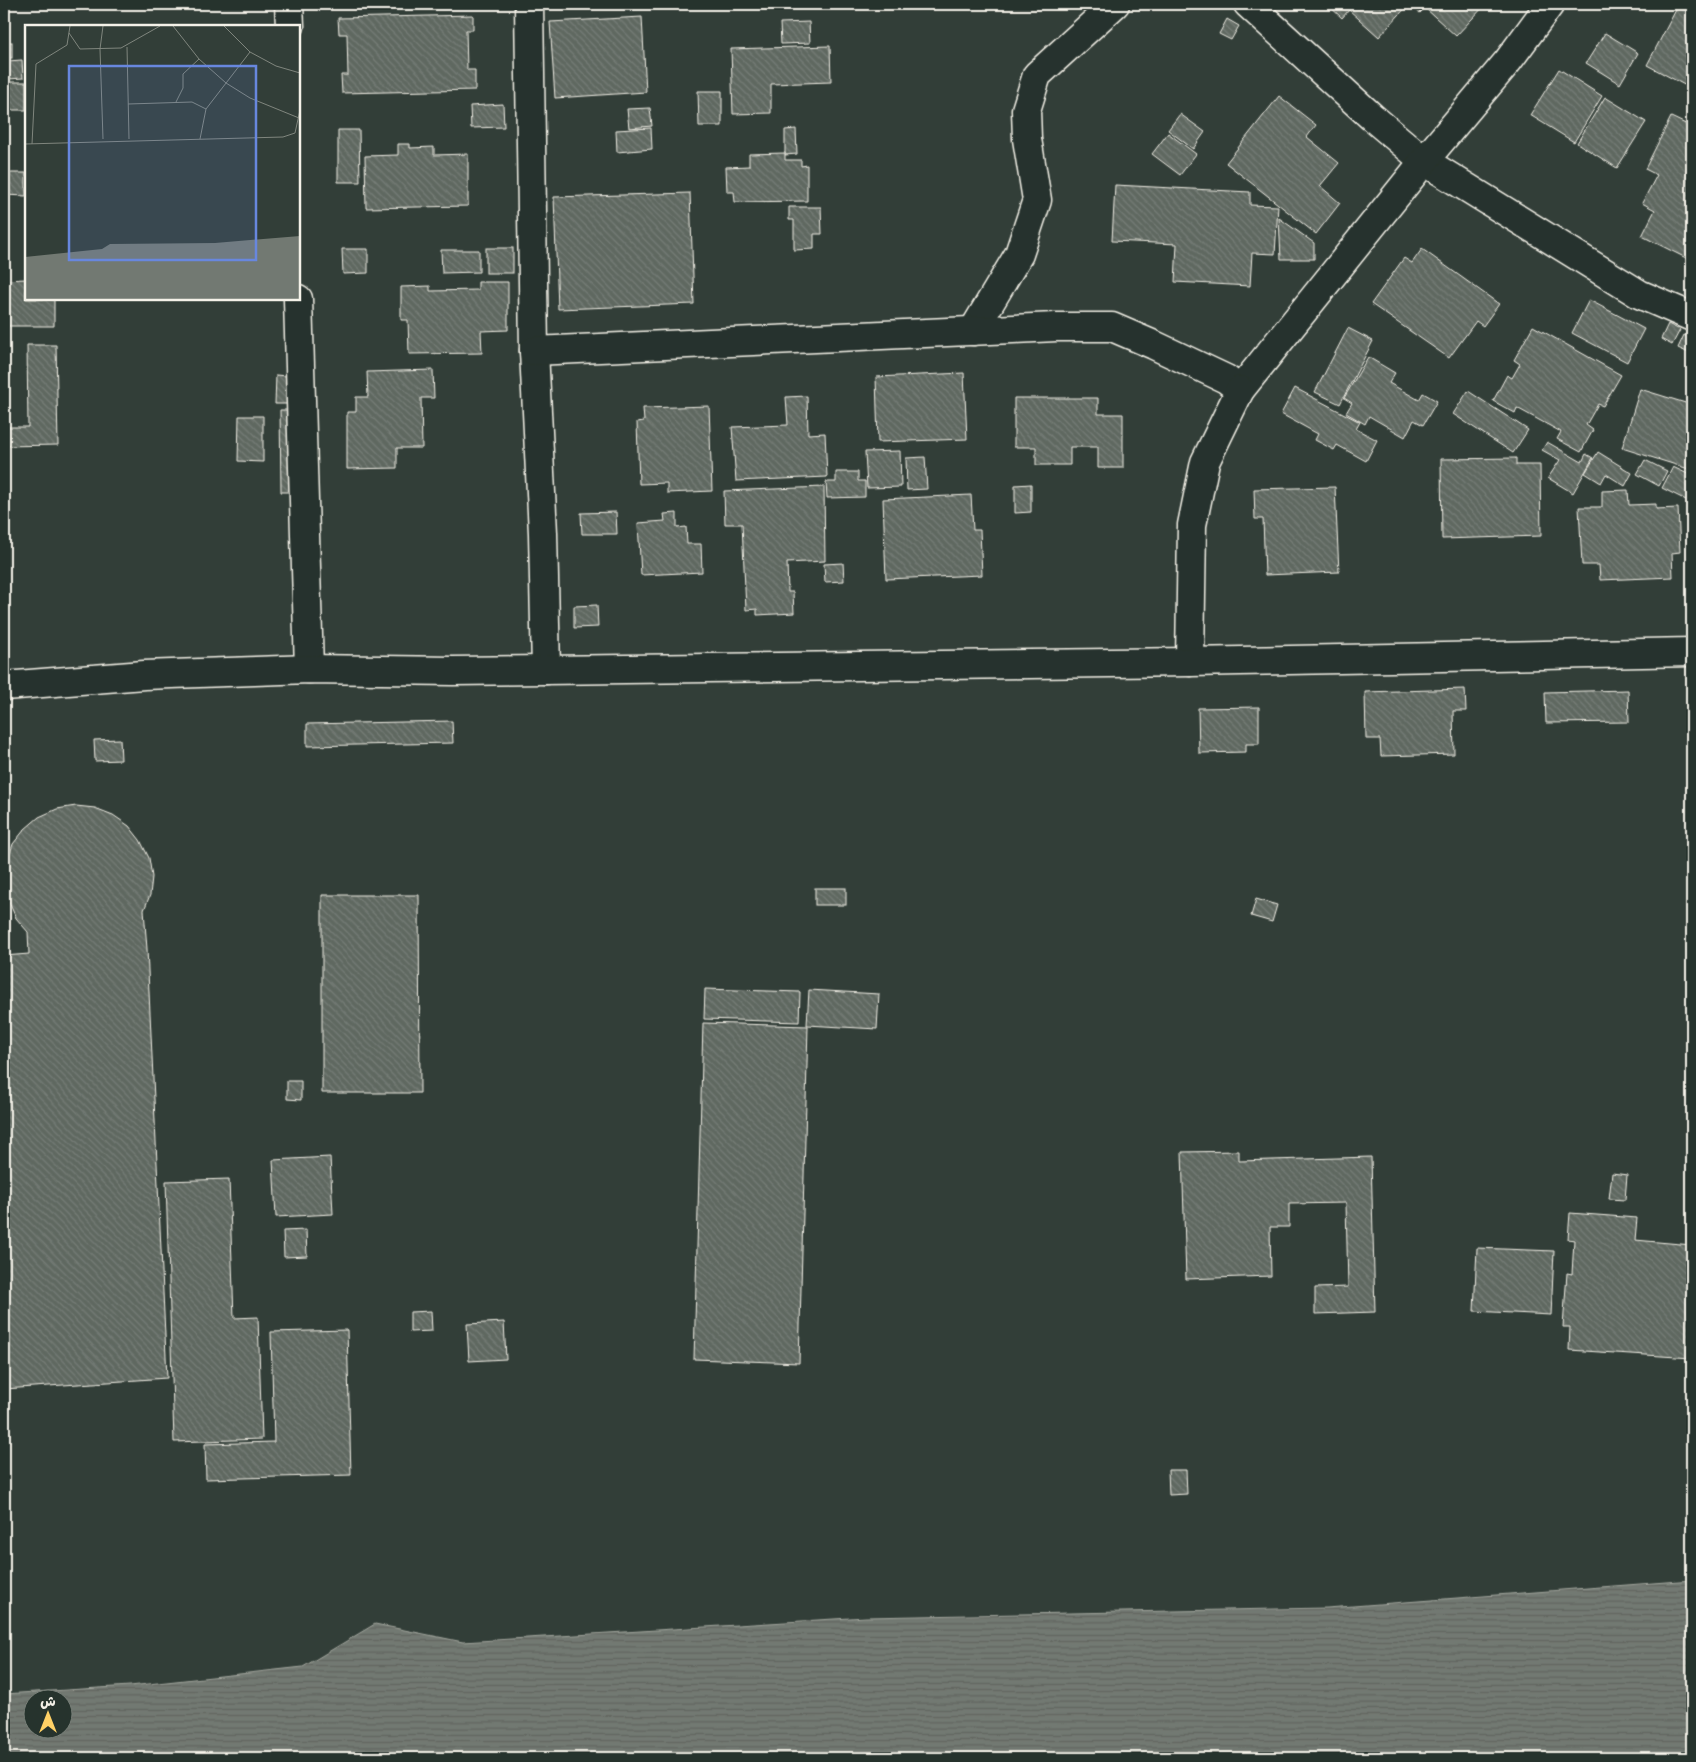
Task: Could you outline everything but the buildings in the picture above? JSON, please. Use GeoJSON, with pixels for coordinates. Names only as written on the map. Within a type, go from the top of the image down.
{"type":"FeatureCollection","features":[{"type":"Feature","properties":{"kind":"street"},"geometry":{"type":"LineString","coordinates":[[289,4],[290,25]]}},
{"type":"Feature","properties":{"kind":"street"},"geometry":{"type":"LineString","coordinates":[[529,4],[534,351],[543,533],[546,670]]}},
{"type":"Feature","properties":{"kind":"street"},"geometry":{"type":"LineString","coordinates":[[973,331],[1019,254],[1036,200],[1027,139],[1026,110],[1036,75],[1115,4]]}},
{"type":"Feature","properties":{"kind":"street"},"geometry":{"type":"LineString","coordinates":[[1248,4],[1424,162],[1640,294],[1692,318]]}},
{"type":"Feature","properties":{"kind":"street"},"geometry":{"type":"LineString","coordinates":[[1190,662],[1192,525],[1205,462],[1240,390],[1508,61],[1550,4]]}},
{"type":"Feature","properties":{"kind":"street"},"geometry":{"type":"LineString","coordinates":[[298,300],[309,669]]}},
{"type":"Feature","properties":{"kind":"street"},"geometry":{"type":"LineString","coordinates":[[534,351],[1056,327],[1112,327],[1154,344],[1226,379],[1240,390]]}},
{"type":"Feature","properties":{"kind":"street"},"geometry":{"type":"LineString","coordinates":[[4,686],[144,675],[309,669],[546,670],[1190,662],[1692,652]]}},
{"type":"Feature","properties":{"kind":"shaded area"},"geometry":{"type":"Polygon","coordinates":[[[1692,1580],[1692,1758],[4,1758],[4,1694],[22,1693],[22,1740],[72,1740],[72,1690],[67,1690],[130,1686],[303,1667],[375,1624],[463,1642],[866,1617],[1327,1608],[1692,1580]]]}}]}
